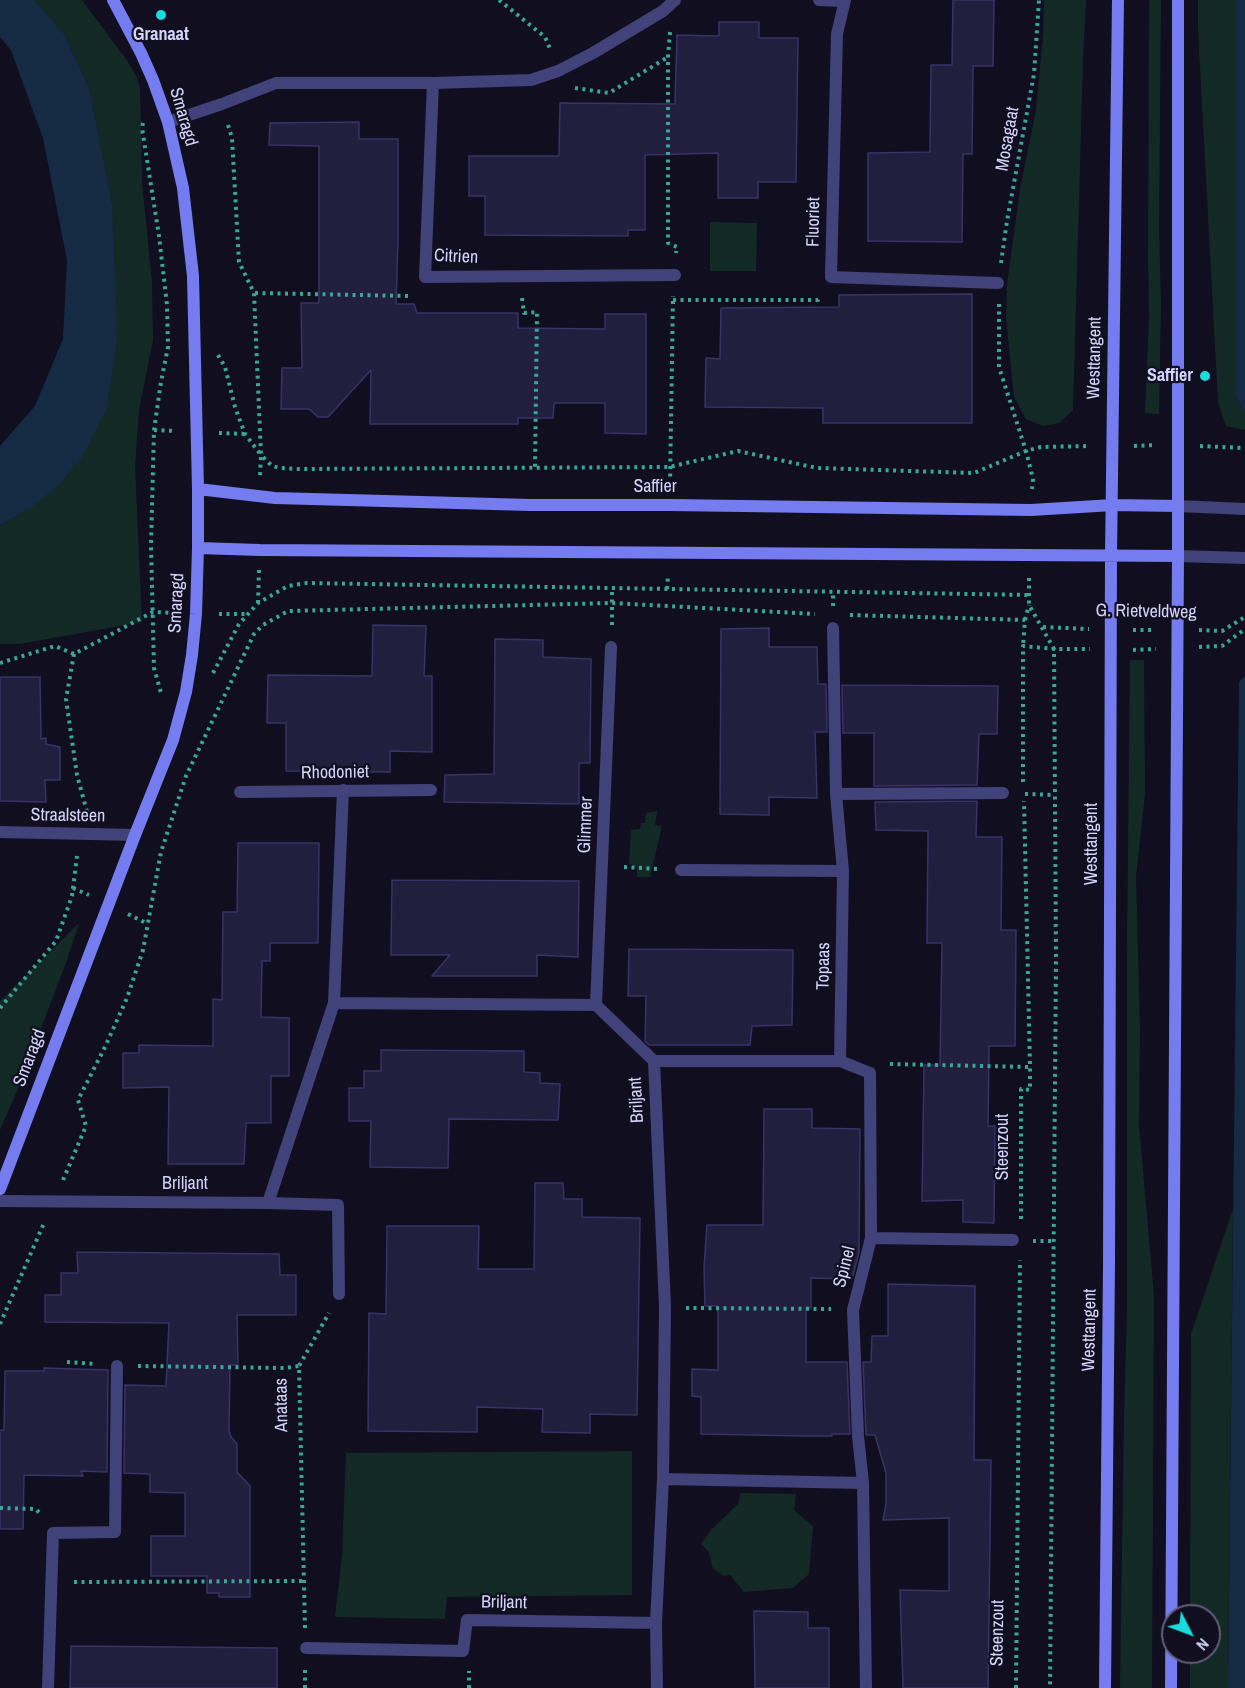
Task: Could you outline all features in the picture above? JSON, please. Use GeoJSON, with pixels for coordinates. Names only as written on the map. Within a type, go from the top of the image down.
{"type":"FeatureCollection","features":[{"type":"Feature","properties":{"kind":"main road","name":"Smaragd"},"geometry":{"type":"LineString","coordinates":[[0,1189],[173,740],[186,692],[196,614],[198,489],[193,276],[183,188],[168,122],[153,80],[113,0]]}},
{"type":"Feature","properties":{"kind":"main road","name":"Westtangent"},"geometry":{"type":"LineString","coordinates":[[1105,1688],[1112,409],[1118,0]]}},
{"type":"Feature","properties":{"kind":"main road"},"geometry":{"type":"LineString","coordinates":[[1171,1688],[1178,556],[1178,0]]}},
{"type":"Feature","properties":{"kind":"main road","name":"Saffier"},"geometry":{"type":"LineString","coordinates":[[198,489],[259,497],[530,505],[1031,510],[1113,505],[1178,507]]}},
{"type":"Feature","properties":{"kind":"main road"},"geometry":{"type":"LineString","coordinates":[[198,548],[1178,556]]}},
{"type":"Feature","properties":{"kind":"street"},"geometry":{"type":"LineString","coordinates":[[168,122],[276,83],[433,83],[531,80],[558,71],[663,11],[675,0]]}},
{"type":"Feature","properties":{"kind":"street","name":"Fluoriet"},"geometry":{"type":"LineString","coordinates":[[819,0],[844,1],[837,34],[831,278]]}},
{"type":"Feature","properties":{"kind":"street","name":"Citrien"},"geometry":{"type":"LineString","coordinates":[[433,83],[425,277],[675,275]]}},
{"type":"Feature","properties":{"kind":"street"},"geometry":{"type":"LineString","coordinates":[[831,278],[998,283]]}},
{"type":"Feature","properties":{"kind":"street"},"geometry":{"type":"LineString","coordinates":[[1178,507],[1245,509]]}},
{"type":"Feature","properties":{"kind":"street"},"geometry":{"type":"LineString","coordinates":[[1178,556],[1245,558]]}},
{"type":"Feature","properties":{"kind":"street","name":"Topaas"},"geometry":{"type":"LineString","coordinates":[[833,628],[836,794],[843,871],[840,1061]]}},
{"type":"Feature","properties":{"kind":"street","name":"Glimmer"},"geometry":{"type":"LineString","coordinates":[[596,1005],[611,647]]}},
{"type":"Feature","properties":{"kind":"street"},"geometry":{"type":"LineString","coordinates":[[339,1294],[338,1205],[268,1203],[334,1003],[343,790]]}},
{"type":"Feature","properties":{"kind":"street","name":"Rhodoniet"},"geometry":{"type":"LineString","coordinates":[[240,792],[431,790]]}},
{"type":"Feature","properties":{"kind":"street"},"geometry":{"type":"LineString","coordinates":[[836,794],[1004,794]]}},
{"type":"Feature","properties":{"kind":"street","name":"Straalsteen"},"geometry":{"type":"LineString","coordinates":[[0,832],[135,835]]}},
{"type":"Feature","properties":{"kind":"street"},"geometry":{"type":"LineString","coordinates":[[681,870],[843,871]]}},
{"type":"Feature","properties":{"kind":"street"},"geometry":{"type":"LineString","coordinates":[[334,1003],[596,1005]]}},
{"type":"Feature","properties":{"kind":"street","name":"Briljant"},"geometry":{"type":"LineString","coordinates":[[596,1005],[654,1061],[665,1307],[663,1479],[656,1623],[657,1688]]}},
{"type":"Feature","properties":{"kind":"street"},"geometry":{"type":"LineString","coordinates":[[654,1061],[840,1061],[870,1073]]}},
{"type":"Feature","properties":{"kind":"street","name":"Spinel"},"geometry":{"type":"LineString","coordinates":[[866,1688],[863,1483],[858,1436],[853,1310],[871,1238],[870,1073]]}},
{"type":"Feature","properties":{"kind":"street","name":"Briljant"},"geometry":{"type":"LineString","coordinates":[[0,1201],[268,1203]]}},
{"type":"Feature","properties":{"kind":"street"},"geometry":{"type":"LineString","coordinates":[[871,1238],[1013,1240]]}},
{"type":"Feature","properties":{"kind":"street"},"geometry":{"type":"LineString","coordinates":[[48,1688],[53,1533],[115,1532],[117,1366]]}},
{"type":"Feature","properties":{"kind":"street"},"geometry":{"type":"LineString","coordinates":[[663,1479],[863,1483]]}},
{"type":"Feature","properties":{"kind":"street","name":"Briljant"},"geometry":{"type":"LineString","coordinates":[[306,1648],[463,1651],[467,1620],[656,1623]]}},
{"type":"Feature","properties":{"kind":"path"},"geometry":{"type":"LineString","coordinates":[[499,0],[545,37],[558,71],[568,87],[609,93],[668,57]]}},
{"type":"Feature","properties":{"kind":"path","name":"Mosagaat"},"geometry":{"type":"LineString","coordinates":[[1031,510],[1033,479],[999,367],[998,283],[1034,74],[1039,0]]}},
{"type":"Feature","properties":{"kind":"path"},"geometry":{"type":"LineString","coordinates":[[663,11],[671,26],[668,57],[668,243],[677,247],[673,300],[670,505]]}},
{"type":"Feature","properties":{"kind":"path"},"geometry":{"type":"LineString","coordinates":[[222,104],[232,138],[239,262],[254,293],[261,454],[259,497]]}},
{"type":"Feature","properties":{"kind":"path"},"geometry":{"type":"LineString","coordinates":[[144,119],[142,128],[167,305],[168,347],[160,382],[154,430],[151,545],[154,668],[162,699]]}},
{"type":"Feature","properties":{"kind":"path"},"geometry":{"type":"LineString","coordinates":[[521,276],[524,313],[537,312],[535,468]]}},
{"type":"Feature","properties":{"kind":"path"},"geometry":{"type":"LineString","coordinates":[[254,293],[410,296],[425,277]]}},
{"type":"Feature","properties":{"kind":"path"},"geometry":{"type":"LineString","coordinates":[[673,300],[818,300],[831,278]]}},
{"type":"Feature","properties":{"kind":"path"},"geometry":{"type":"LineString","coordinates":[[194,316],[225,367],[245,434],[272,466],[280,468],[669,467],[738,451],[817,468],[974,473],[1026,451]]}},
{"type":"Feature","properties":{"kind":"path"},"geometry":{"type":"LineString","coordinates":[[258,603],[260,550]]}},
{"type":"Feature","properties":{"kind":"path"},"geometry":{"type":"LineString","coordinates":[[667,590],[669,553]]}},
{"type":"Feature","properties":{"kind":"path","name":"Westtangent"},"geometry":{"type":"LineString","coordinates":[[1030,556],[1029,604],[1054,649],[1056,958],[1050,1688]]}},
{"type":"Feature","properties":{"kind":"path"},"geometry":{"type":"LineString","coordinates":[[208,681],[239,624],[258,603],[288,586],[307,583],[1029,595]]}},
{"type":"Feature","properties":{"kind":"path"},"geometry":{"type":"LineString","coordinates":[[611,647],[612,589]]}},
{"type":"Feature","properties":{"kind":"path"},"geometry":{"type":"LineString","coordinates":[[1024,620],[1029,604]]}},
{"type":"Feature","properties":{"kind":"path"},"geometry":{"type":"LineString","coordinates":[[74,654],[153,612]]}},
{"type":"Feature","properties":{"kind":"path","name":"G. Rietveldweg"},"geometry":{"type":"LineString","coordinates":[[1042,627],[1222,631],[1245,617]]}},
{"type":"Feature","properties":{"kind":"path"},"geometry":{"type":"LineString","coordinates":[[1054,649],[1222,646],[1245,629]]}},
{"type":"Feature","properties":{"kind":"path"},"geometry":{"type":"LineString","coordinates":[[0,663],[55,646],[74,654]]}},
{"type":"Feature","properties":{"kind":"path","name":"Steenzout"},"geometry":{"type":"LineString","coordinates":[[1021,1229],[1021,1089],[1030,1090],[1023,646],[1054,649]]}},
{"type":"Feature","properties":{"kind":"path"},"geometry":{"type":"LineString","coordinates":[[74,654],[66,699],[77,775],[94,834]]}},
{"type":"Feature","properties":{"kind":"path"},"geometry":{"type":"LineString","coordinates":[[1024,794],[1054,795]]}},
{"type":"Feature","properties":{"kind":"path"},"geometry":{"type":"LineString","coordinates":[[0,1008],[56,941],[72,896],[77,864],[77,834]]}},
{"type":"Feature","properties":{"kind":"path"},"geometry":{"type":"LineString","coordinates":[[602,866],[681,870]]}},
{"type":"Feature","properties":{"kind":"path"},"geometry":{"type":"LineString","coordinates":[[870,1073],[879,1064],[1030,1066]]}},
{"type":"Feature","properties":{"kind":"path","name":"Steenzout"},"geometry":{"type":"LineString","coordinates":[[1016,1688],[1020,1252]]}},
{"type":"Feature","properties":{"kind":"path","name":"Anataas"},"geometry":{"type":"LineString","coordinates":[[306,1648],[299,1366],[339,1294]]}},
{"type":"Feature","properties":{"kind":"path"},"geometry":{"type":"LineString","coordinates":[[665,1307],[853,1310]]}},
{"type":"Feature","properties":{"kind":"path"},"geometry":{"type":"LineString","coordinates":[[67,1362],[117,1366],[285,1368],[299,1366]]}},
{"type":"Feature","properties":{"kind":"path"},"geometry":{"type":"LineString","coordinates":[[0,1508],[36,1509],[53,1533]]}},
{"type":"Feature","properties":{"kind":"path"},"geometry":{"type":"LineString","coordinates":[[50,1583],[304,1581]]}},
{"type":"Feature","properties":{"kind":"green space"},"geometry":{"type":"Polygon","coordinates":[[[34,0],[82,0],[126,59],[137,77],[140,90],[142,183],[152,282],[153,340],[139,410],[135,467],[142,622],[19,644],[0,644],[0,525],[30,508],[112,203],[89,87],[63,32],[34,0]]]}},
{"type":"Feature","properties":{"kind":"green space"},"geometry":{"type":"Polygon","coordinates":[[[1044,0],[1086,0],[1073,410],[1059,423],[1043,426],[1026,419],[1014,397],[1006,317],[1007,285],[1020,189],[1036,110],[1044,0]]]}},
{"type":"Feature","properties":{"kind":"green space"},"geometry":{"type":"Polygon","coordinates":[[[1149,0],[1161,0],[1159,414],[1145,413],[1149,317],[1149,0]]]}},
{"type":"Feature","properties":{"kind":"green space"},"geometry":{"type":"Polygon","coordinates":[[[1198,0],[1236,0],[1236,397],[1245,413],[1245,430],[1226,426],[1218,403],[1198,0]]]}},
{"type":"Feature","properties":{"kind":"green space"},"geometry":{"type":"Polygon","coordinates":[[[710,222],[757,223],[756,271],[710,271],[710,222]]]}},
{"type":"Feature","properties":{"kind":"green space"},"geometry":{"type":"Polygon","coordinates":[[[1130,660],[1144,660],[1145,794],[1136,876],[1140,1030],[1139,1125],[1154,1296],[1152,1688],[1120,1688],[1127,1308],[1130,660]]]}},
{"type":"Feature","properties":{"kind":"green space"},"geometry":{"type":"Polygon","coordinates":[[[657,811],[655,825],[662,826],[650,877],[637,877],[637,867],[629,864],[631,830],[640,829],[641,823],[645,823],[646,813],[657,811]]]}},
{"type":"Feature","properties":{"kind":"green space"},"geometry":{"type":"Polygon","coordinates":[[[79,923],[20,1084],[0,1130],[0,1001],[79,923]]]}},
{"type":"Feature","properties":{"kind":"green space"},"geometry":{"type":"Polygon","coordinates":[[[1233,1209],[1228,1688],[1190,1688],[1190,1664],[1221,1664],[1221,1604],[1190,1604],[1191,1334],[1233,1209]]]}},
{"type":"Feature","properties":{"kind":"green space"},"geometry":{"type":"Polygon","coordinates":[[[632,1451],[632,1595],[447,1597],[445,1619],[335,1617],[342,1556],[346,1453],[632,1451]]]}},
{"type":"Feature","properties":{"kind":"green space"},"geometry":{"type":"Polygon","coordinates":[[[740,1493],[796,1494],[794,1510],[813,1526],[809,1574],[793,1588],[744,1592],[730,1575],[724,1576],[713,1569],[709,1552],[701,1544],[711,1530],[739,1503],[740,1493]]]}},
{"type":"Feature","properties":{"kind":"water"},"geometry":{"type":"Polygon","coordinates":[[[0,0],[34,0],[63,32],[89,87],[112,203],[117,338],[107,407],[82,457],[58,486],[30,508],[0,525],[0,446],[35,406],[63,339],[67,260],[43,138],[11,50],[0,37],[0,0]]]}},
{"type":"Feature","properties":{"kind":"water"},"geometry":{"type":"Polygon","coordinates":[[[1236,0],[1245,0],[1245,413],[1236,397],[1236,0]]]}},
{"type":"Feature","properties":{"kind":"water"},"geometry":{"type":"Polygon","coordinates":[[[1245,676],[1245,1688],[1228,1688],[1239,682],[1245,676]]]}},
{"type":"Feature","properties":{"kind":"building"},"geometry":{"type":"Polygon","coordinates":[[[953,0],[994,0],[993,66],[973,66],[972,154],[963,154],[962,242],[868,241],[868,153],[930,152],[931,65],[952,65],[953,0]]]}},
{"type":"Feature","properties":{"kind":"building"},"geometry":{"type":"Polygon","coordinates":[[[719,22],[759,22],[759,38],[798,38],[796,182],[758,182],[758,198],[718,198],[718,153],[645,155],[645,230],[628,230],[628,236],[485,235],[485,196],[469,196],[469,156],[559,156],[560,103],[675,104],[677,35],[719,36],[719,22]]]}},
{"type":"Feature","properties":{"kind":"building"},"geometry":{"type":"Polygon","coordinates":[[[359,122],[359,139],[398,139],[396,304],[414,304],[417,313],[518,313],[518,328],[605,329],[605,314],[646,314],[646,434],[605,433],[605,403],[554,403],[553,418],[518,418],[518,424],[370,424],[371,370],[328,417],[318,417],[309,409],[281,409],[282,368],[302,368],[301,303],[319,303],[319,146],[269,145],[270,123],[359,122]]]}},
{"type":"Feature","properties":{"kind":"building"},"geometry":{"type":"Polygon","coordinates":[[[972,294],[972,423],[823,423],[823,408],[705,407],[706,358],[720,359],[721,308],[839,307],[839,295],[972,294]]]}},
{"type":"Feature","properties":{"kind":"building"},"geometry":{"type":"Polygon","coordinates":[[[373,625],[426,626],[424,676],[432,676],[432,752],[390,751],[390,772],[286,771],[286,723],[267,723],[268,675],[372,676],[373,625]]]}},
{"type":"Feature","properties":{"kind":"building"},"geometry":{"type":"Polygon","coordinates":[[[769,628],[769,647],[817,647],[818,684],[826,684],[827,732],[815,732],[817,798],[769,797],[769,815],[720,814],[721,629],[769,628]]]}},
{"type":"Feature","properties":{"kind":"building"},"geometry":{"type":"Polygon","coordinates":[[[495,639],[543,640],[543,657],[591,659],[590,763],[579,763],[579,804],[444,802],[445,775],[494,774],[495,639]]]}},
{"type":"Feature","properties":{"kind":"building"},"geometry":{"type":"Polygon","coordinates":[[[0,677],[40,677],[41,739],[46,738],[46,744],[60,747],[60,780],[45,780],[46,802],[0,801],[0,677]]]}},
{"type":"Feature","properties":{"kind":"building"},"geometry":{"type":"Polygon","coordinates":[[[842,685],[998,686],[997,734],[979,734],[977,785],[874,786],[874,733],[843,733],[842,685]]]}},
{"type":"Feature","properties":{"kind":"building"},"geometry":{"type":"Polygon","coordinates":[[[977,801],[976,837],[1002,837],[1001,930],[1016,930],[1015,1046],[989,1046],[988,1126],[995,1126],[994,1223],[963,1222],[963,1200],[922,1201],[924,1065],[940,1065],[942,943],[927,943],[928,831],[876,830],[875,802],[977,801]]]}},
{"type":"Feature","properties":{"kind":"building"},"geometry":{"type":"Polygon","coordinates":[[[238,843],[319,843],[318,943],[270,943],[270,961],[262,961],[261,1017],[289,1018],[289,1076],[271,1076],[271,1123],[246,1123],[244,1164],[168,1164],[169,1087],[123,1088],[123,1053],[139,1053],[139,1045],[213,1046],[213,999],[222,1000],[223,912],[237,912],[238,843]]]}},
{"type":"Feature","properties":{"kind":"building"},"geometry":{"type":"Polygon","coordinates":[[[392,880],[579,881],[578,957],[537,955],[537,976],[432,976],[450,955],[391,955],[392,880]]]}},
{"type":"Feature","properties":{"kind":"building"},"geometry":{"type":"Polygon","coordinates":[[[629,949],[793,950],[792,1025],[752,1026],[750,1045],[649,1045],[645,1041],[646,996],[628,996],[629,949]]]}},
{"type":"Feature","properties":{"kind":"building"},"geometry":{"type":"Polygon","coordinates":[[[381,1050],[524,1051],[524,1072],[540,1073],[540,1083],[560,1084],[558,1120],[449,1119],[448,1168],[370,1167],[371,1121],[349,1121],[349,1088],[364,1088],[364,1071],[381,1071],[381,1050]]]}},
{"type":"Feature","properties":{"kind":"building"},"geometry":{"type":"Polygon","coordinates":[[[764,1109],[812,1109],[812,1128],[860,1129],[859,1252],[852,1279],[811,1278],[811,1308],[806,1308],[806,1362],[847,1362],[850,1434],[804,1436],[701,1434],[701,1397],[692,1396],[692,1369],[718,1370],[718,1306],[705,1306],[704,1267],[707,1225],[763,1225],[764,1109]]]}},
{"type":"Feature","properties":{"kind":"building"},"geometry":{"type":"Polygon","coordinates":[[[535,1183],[563,1183],[564,1199],[582,1199],[582,1217],[640,1218],[637,1415],[590,1414],[590,1433],[542,1432],[543,1409],[477,1407],[477,1432],[368,1431],[369,1313],[386,1314],[387,1226],[479,1226],[478,1269],[534,1269],[535,1183]]]}},
{"type":"Feature","properties":{"kind":"building"},"geometry":{"type":"Polygon","coordinates":[[[77,1252],[279,1254],[280,1275],[296,1275],[296,1315],[237,1315],[238,1365],[230,1365],[229,1430],[237,1444],[237,1472],[250,1486],[250,1597],[219,1597],[219,1593],[207,1593],[207,1576],[151,1576],[151,1536],[185,1536],[185,1493],[150,1492],[150,1474],[124,1473],[125,1385],[166,1386],[169,1323],[45,1322],[45,1295],[61,1295],[61,1273],[78,1273],[77,1252]]]}},
{"type":"Feature","properties":{"kind":"building"},"geometry":{"type":"Polygon","coordinates":[[[888,1284],[975,1286],[974,1460],[991,1460],[988,1688],[903,1688],[900,1590],[949,1591],[949,1518],[883,1520],[886,1504],[886,1473],[875,1435],[866,1435],[863,1362],[871,1362],[872,1336],[888,1336],[888,1284]]]}},
{"type":"Feature","properties":{"kind":"building"},"geometry":{"type":"Polygon","coordinates":[[[44,1368],[108,1370],[107,1472],[81,1471],[83,1476],[24,1475],[23,1529],[0,1529],[0,1430],[4,1430],[5,1371],[44,1371],[44,1368]]]}},
{"type":"Feature","properties":{"kind":"building"},"geometry":{"type":"Polygon","coordinates":[[[754,1611],[808,1612],[808,1628],[829,1628],[829,1688],[755,1688],[754,1611]]]}},
{"type":"Feature","properties":{"kind":"building"},"geometry":{"type":"Polygon","coordinates":[[[71,1646],[277,1648],[277,1688],[70,1688],[71,1646]]]}},
{"type":"Feature","properties":{"kind":"place","name":"Granaat"},"geometry":{"type":"Point","coordinates":[161,15]}},
{"type":"Feature","properties":{"kind":"place","name":"Saffier"},"geometry":{"type":"Point","coordinates":[1205,376]}}]}
